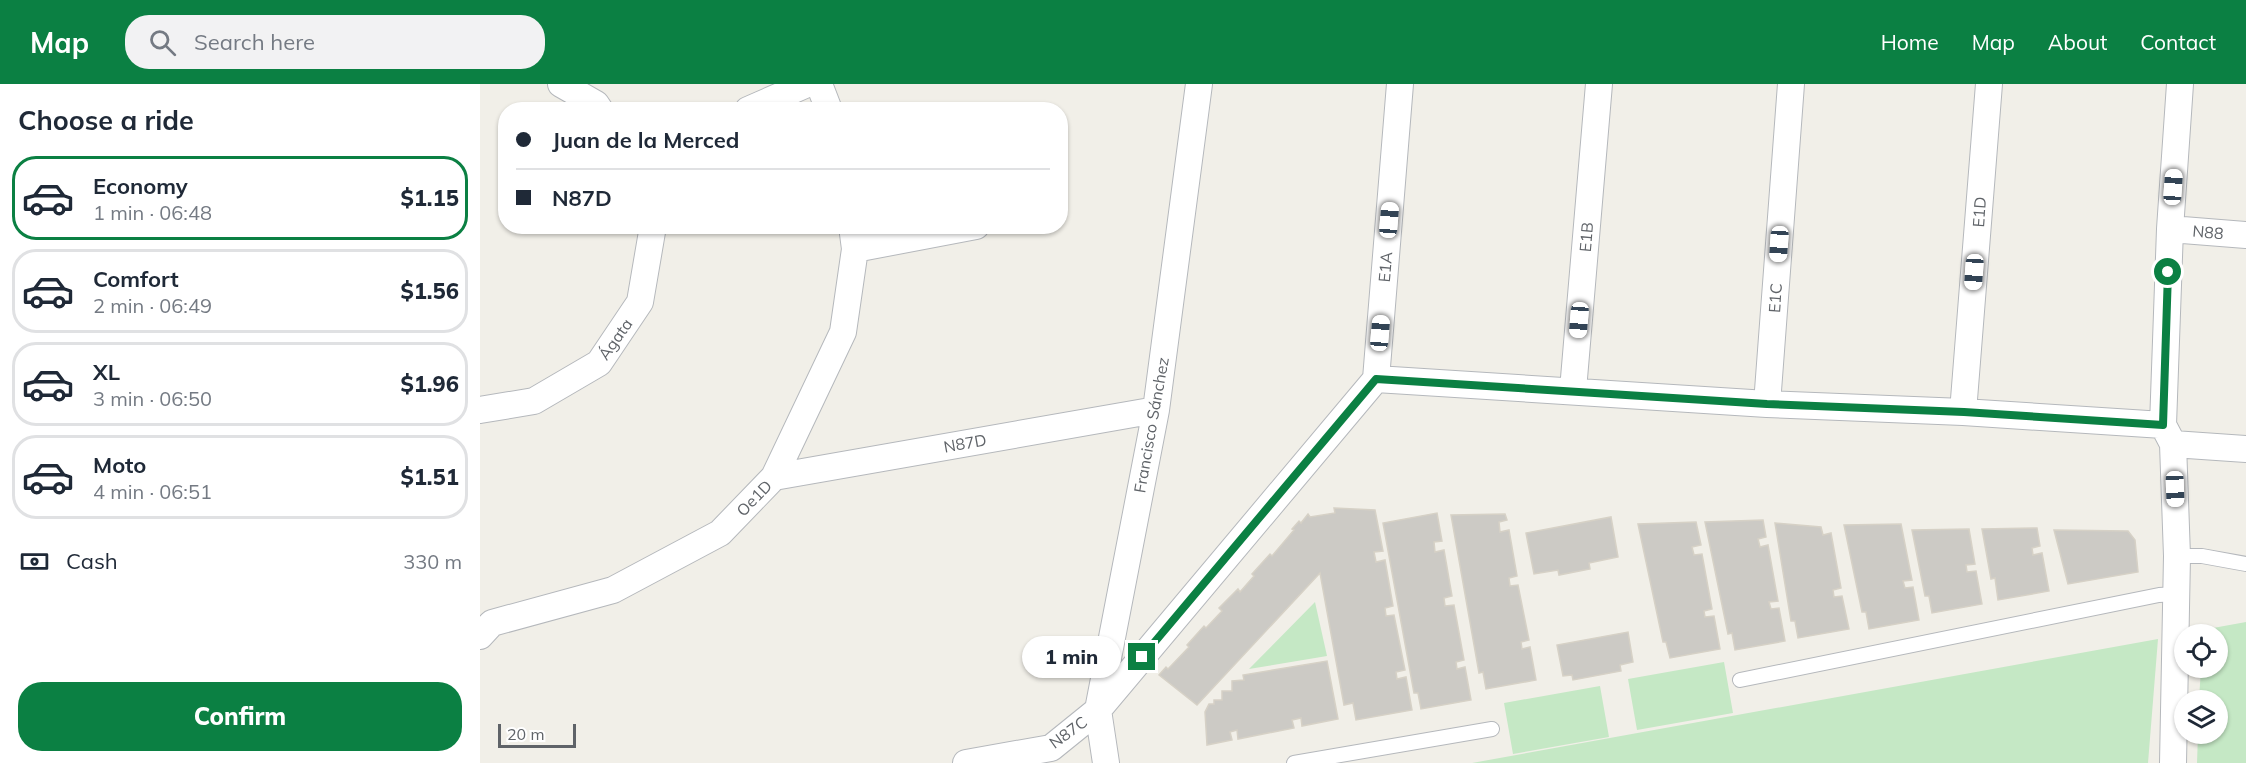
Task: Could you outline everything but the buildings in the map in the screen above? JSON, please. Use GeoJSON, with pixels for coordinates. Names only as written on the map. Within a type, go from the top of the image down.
{"type":"FeatureCollection","features":[{"type":"Feature","properties":{"kind":"street"},"geometry":{"type":"LineString","coordinates":[[561,84],[592,102]]}},
{"type":"Feature","properties":{"kind":"street"},"geometry":{"type":"LineString","coordinates":[[765,102],[807,84]]}},
{"type":"Feature","properties":{"kind":"street"},"geometry":{"type":"LineString","coordinates":[[819,84],[826,102]]}},
{"type":"Feature","properties":{"kind":"street","name":"Francisco Sánchez"},"geometry":{"type":"LineString","coordinates":[[1106,763],[1098,710],[1156,410],[1199,84]]}},
{"type":"Feature","properties":{"kind":"street","name":"E1A"},"geometry":{"type":"LineString","coordinates":[[1376,379],[1400,84]]}},
{"type":"Feature","properties":{"kind":"street","name":"E1B"},"geometry":{"type":"LineString","coordinates":[[1573,390],[1599,84]]}},
{"type":"Feature","properties":{"kind":"street","name":"E1C"},"geometry":{"type":"LineString","coordinates":[[1767,404],[1791,84]]}},
{"type":"Feature","properties":{"kind":"street","name":"E1D"},"geometry":{"type":"LineString","coordinates":[[1964,412],[1989,84]]}},
{"type":"Feature","properties":{"kind":"street"},"geometry":{"type":"LineString","coordinates":[[2173,763],[2177,556],[2168,434],[2170,229],[2180,84]]}},
{"type":"Feature","properties":{"kind":"street","name":"N88"},"geometry":{"type":"LineString","coordinates":[[2170,229],[2246,235]]}},
{"type":"Feature","properties":{"kind":"street","name":"Ágata"},"geometry":{"type":"LineString","coordinates":[[480,410],[534,401],[599,363],[640,303],[652,234]]}},
{"type":"Feature","properties":{"kind":"street"},"geometry":{"type":"LineString","coordinates":[[853,238],[894,234]]}},
{"type":"Feature","properties":{"kind":"street","name":"Oe1D"},"geometry":{"type":"LineString","coordinates":[[486,629],[613,590],[720,533],[774,477],[843,332],[853,238]]}},
{"type":"Feature","properties":{"kind":"street"},"geometry":{"type":"LineString","coordinates":[[1098,710],[1376,379],[1767,404],[1964,412],[2168,434],[2246,449]]}},
{"type":"Feature","properties":{"kind":"street","name":"N87D"},"geometry":{"type":"LineString","coordinates":[[774,477],[1156,410]]}},
{"type":"Feature","properties":{"kind":"street","name":"N87C"},"geometry":{"type":"LineString","coordinates":[[966,763],[1051,747],[1098,710]]}},
{"type":"Feature","properties":{"kind":"lane"},"geometry":{"type":"LineString","coordinates":[[2177,556],[2202,556],[2246,564]]}},
{"type":"Feature","properties":{"kind":"lane"},"geometry":{"type":"LineString","coordinates":[[1740,680],[2159,595],[2177,594]]}},
{"type":"Feature","properties":{"kind":"lane"},"geometry":{"type":"LineString","coordinates":[[1294,763],[1492,729]]}},
{"type":"Feature","properties":{"kind":"green space"},"geometry":{"type":"Polygon","coordinates":[[[1315,602],[1327,656],[1249,669],[1315,602]]]}},
{"type":"Feature","properties":{"kind":"green space"},"geometry":{"type":"Polygon","coordinates":[[[2246,622],[2246,763],[2197,763],[2198,744],[2228,744],[2228,690],[2200,690],[2200,678],[2228,678],[2228,625],[2246,622]]]}},
{"type":"Feature","properties":{"kind":"green space"},"geometry":{"type":"Polygon","coordinates":[[[2158,639],[2148,763],[1472,763],[2158,639]]]}},
{"type":"Feature","properties":{"kind":"green space"},"geometry":{"type":"Polygon","coordinates":[[[1724,662],[1733,713],[1637,730],[1628,679],[1724,662]]]}},
{"type":"Feature","properties":{"kind":"green space"},"geometry":{"type":"Polygon","coordinates":[[[1600,686],[1609,737],[1513,754],[1504,703],[1600,686]]]}},
{"type":"Feature","properties":{"kind":"route"},"geometry":{"type":"LineString","coordinates":[[1142,657],[1376,379],[1767,404],[1964,412],[2163,425],[2168,272]]}}]}
